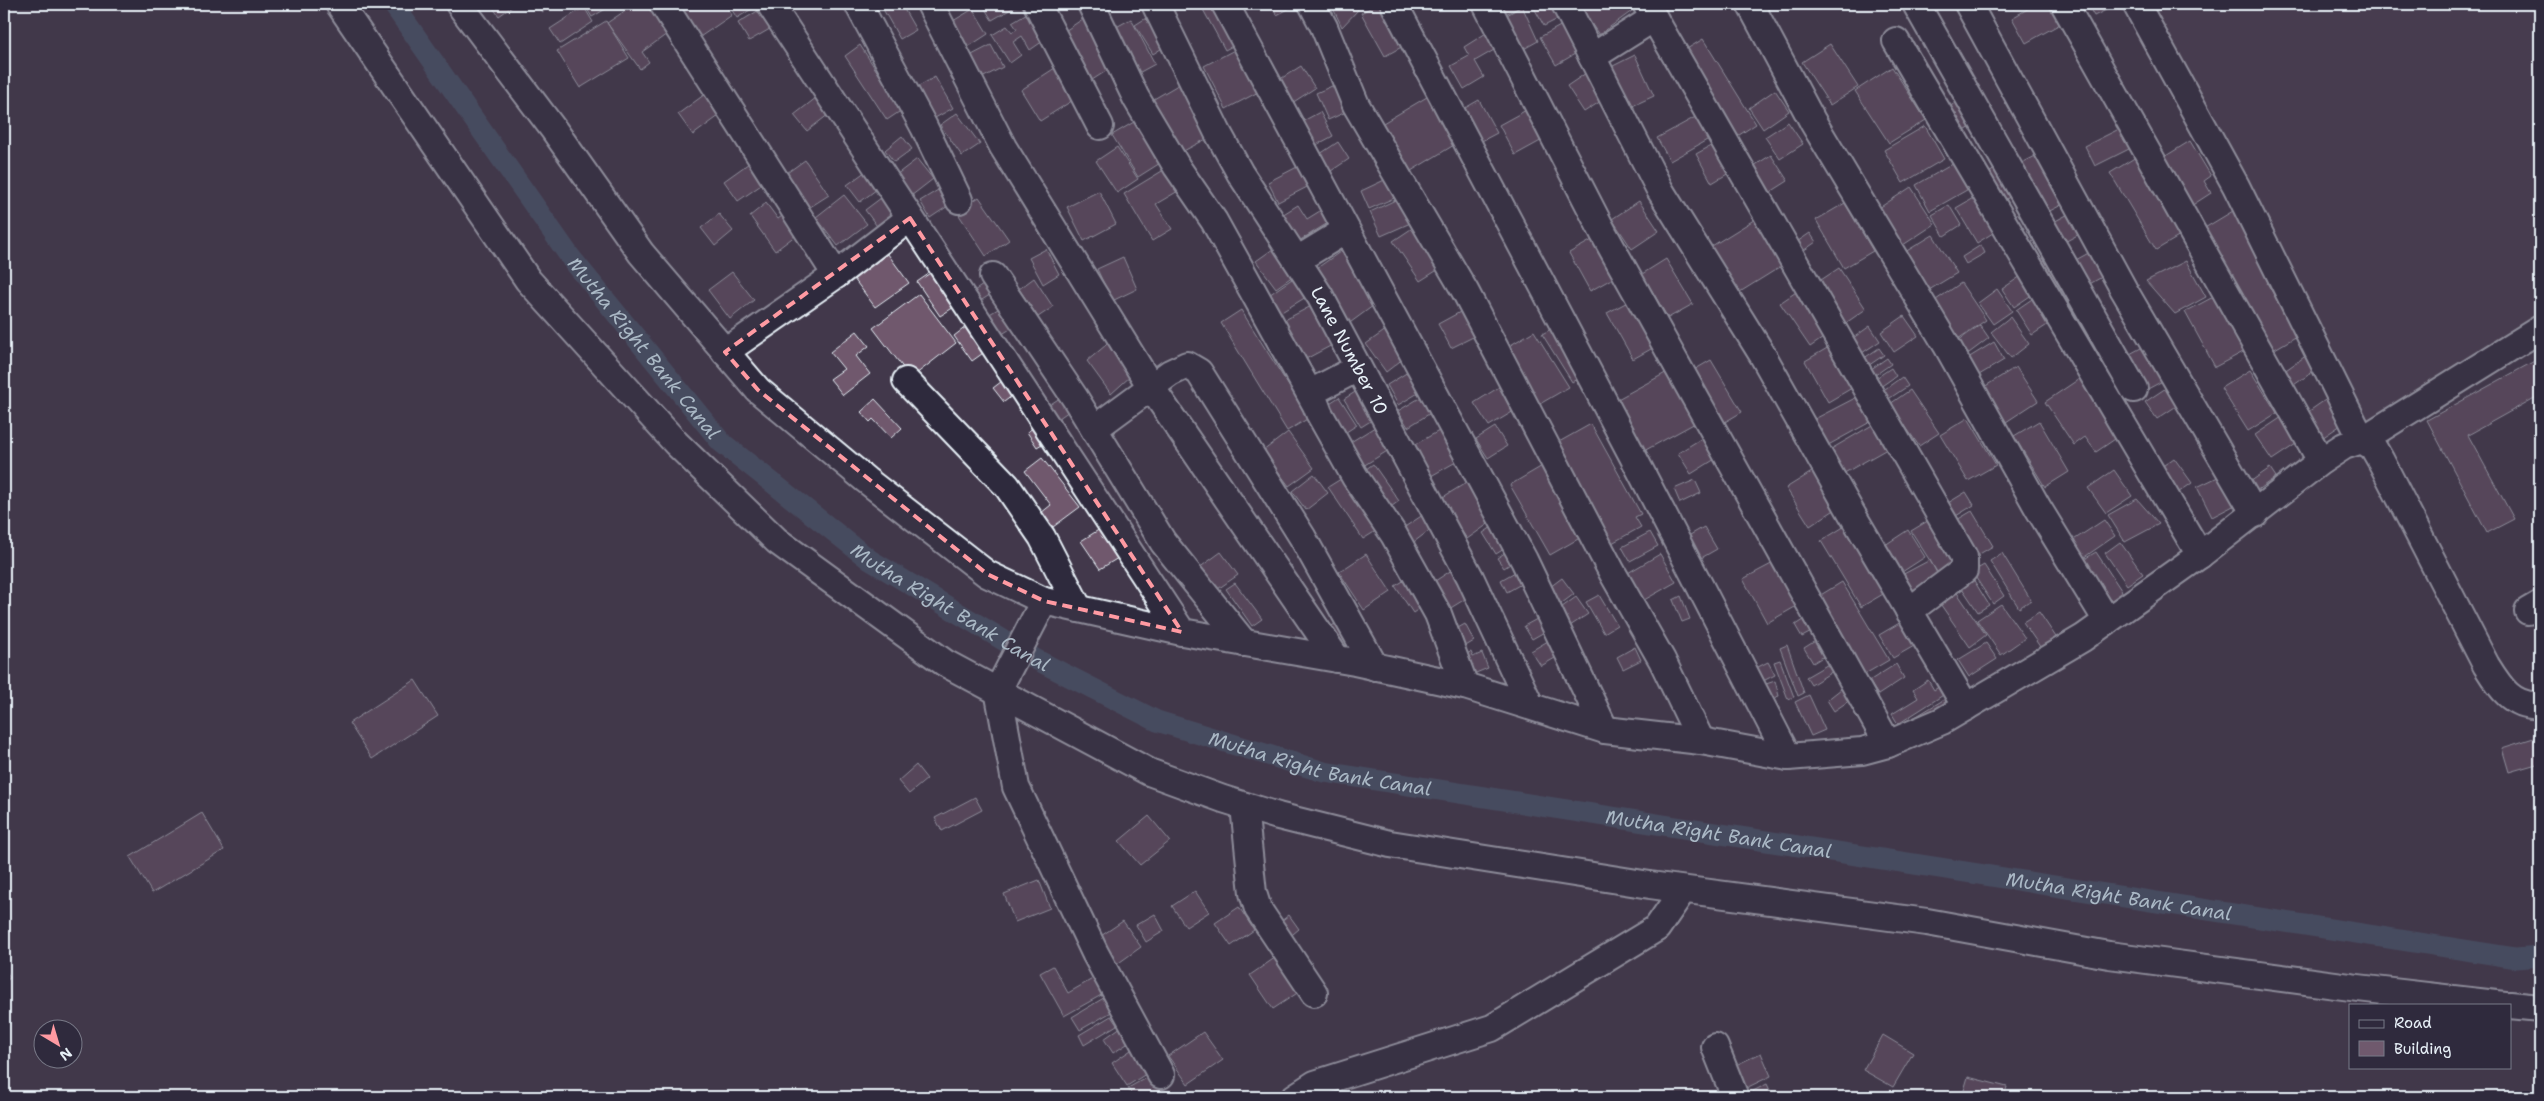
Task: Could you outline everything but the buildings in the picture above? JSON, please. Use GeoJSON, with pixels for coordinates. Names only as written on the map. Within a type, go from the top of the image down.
{"type":"FeatureCollection","features":[{"type":"Feature","properties":{"kind":"street"},"geometry":{"type":"LineString","coordinates":[[339,4],[528,280],[676,443],[777,541],[945,663],[1002,681],[1149,772],[1244,806],[1390,844],[1683,890],[1927,922],[2109,955],[2496,1004]]}},
{"type":"Feature","properties":{"kind":"street"},"geometry":{"type":"LineString","coordinates":[[459,4],[554,130],[642,253],[758,390],[873,486],[986,574],[1039,611],[1079,609],[1182,632],[1376,667],[1465,686],[1605,730],[1701,741],[1788,757],[1862,751],[1888,744],[1942,721],[2083,638],[2200,555],[2321,461],[2344,446],[2362,440],[2540,329]]}},
{"type":"Feature","properties":{"kind":"street"},"geometry":{"type":"LineString","coordinates":[[663,4],[836,275]]}},
{"type":"Feature","properties":{"kind":"street"},"geometry":{"type":"LineString","coordinates":[[770,4],[1182,632]]}},
{"type":"Feature","properties":{"kind":"street"},"geometry":{"type":"LineString","coordinates":[[858,4],[924,127],[959,200]]}},
{"type":"Feature","properties":{"kind":"street"},"geometry":{"type":"LineString","coordinates":[[930,4],[1003,148],[1150,387],[1337,659]]}},
{"type":"Feature","properties":{"kind":"street"},"geometry":{"type":"LineString","coordinates":[[1037,4],[1100,126]]}},
{"type":"Feature","properties":{"kind":"street"},"geometry":{"type":"LineString","coordinates":[[1091,4],[1136,98],[1177,167],[1214,222],[1310,393],[1319,413],[1356,477],[1394,535],[1438,614],[1465,686]]}},
{"type":"Feature","properties":{"kind":"street","name":"Lane Number 10"},"geometry":{"type":"LineString","coordinates":[[1155,4],[1226,149],[1320,296],[1470,577],[1530,705]]}},
{"type":"Feature","properties":{"kind":"street"},"geometry":{"type":"LineString","coordinates":[[1225,4],[1524,560],[1605,730]]}},
{"type":"Feature","properties":{"kind":"street"},"geometry":{"type":"LineString","coordinates":[[1312,4],[1324,27],[1356,105],[1465,291],[1603,555],[1662,660],[1701,741]]}},
{"type":"Feature","properties":{"kind":"street"},"geometry":{"type":"LineString","coordinates":[[1394,4],[1639,468],[1788,757]]}},
{"type":"Feature","properties":{"kind":"street"},"geometry":{"type":"LineString","coordinates":[[1486,4],[1604,234],[1888,744]]}},
{"type":"Feature","properties":{"kind":"street"},"geometry":{"type":"LineString","coordinates":[[1565,4],[1660,190],[1762,354],[1966,707]]}},
{"type":"Feature","properties":{"kind":"street"},"geometry":{"type":"LineString","coordinates":[[1750,4],[1813,122],[1946,344],[2038,508],[2107,621]]}},
{"type":"Feature","properties":{"kind":"street"},"geometry":{"type":"LineString","coordinates":[[1916,4],[2134,389]]}},
{"type":"Feature","properties":{"kind":"street"},"geometry":{"type":"LineString","coordinates":[[1968,4],[2124,290],[2255,514]]}},
{"type":"Feature","properties":{"kind":"street"},"geometry":{"type":"LineString","coordinates":[[2064,4],[2321,461]]}},
{"type":"Feature","properties":{"kind":"street"},"geometry":{"type":"LineString","coordinates":[[2136,4],[2236,186],[2362,440],[2373,447],[2381,461],[2486,665],[2503,690],[2518,703],[2540,705]]}},
{"type":"Feature","properties":{"kind":"street"},"geometry":{"type":"LineString","coordinates":[[1592,57],[1650,11],[1964,557],[1964,570],[1910,611]]}},
{"type":"Feature","properties":{"kind":"street"},"geometry":{"type":"LineString","coordinates":[[1896,41],[2200,555]]}},
{"type":"Feature","properties":{"kind":"street"},"geometry":{"type":"LineString","coordinates":[[725,352],[836,275],[910,218]]}},
{"type":"Feature","properties":{"kind":"street"},"geometry":{"type":"LineString","coordinates":[[1297,260],[1346,230]]}},
{"type":"Feature","properties":{"kind":"street"},"geometry":{"type":"LineString","coordinates":[[993,276],[1094,429],[1163,542],[1244,643]]}},
{"type":"Feature","properties":{"kind":"street"},"geometry":{"type":"LineString","coordinates":[[1094,429],[1170,372],[1187,365],[1199,372],[1302,538],[1376,667]]}},
{"type":"Feature","properties":{"kind":"street"},"geometry":{"type":"LineString","coordinates":[[1310,393],[1358,368]]}},
{"type":"Feature","properties":{"kind":"street"},"geometry":{"type":"LineString","coordinates":[[906,381],[1007,486],[1042,537],[1079,609]]}},
{"type":"Feature","properties":{"kind":"street"},"geometry":{"type":"LineString","coordinates":[[1039,611],[1002,681],[1016,787],[1095,953],[1161,1075]]}},
{"type":"Feature","properties":{"kind":"street"},"geometry":{"type":"LineString","coordinates":[[1244,806],[1253,893],[1258,909],[1314,993]]}},
{"type":"Feature","properties":{"kind":"street"},"geometry":{"type":"LineString","coordinates":[[1295,1097],[1315,1084],[1492,1028],[1657,928],[1683,890]]}},
{"type":"Feature","properties":{"kind":"street"},"geometry":{"type":"LineString","coordinates":[[2512,1005],[2540,1008]]}},
{"type":"Feature","properties":{"kind":"street"},"geometry":{"type":"LineString","coordinates":[[1715,1046],[1735,1097]]}},
{"type":"Feature","properties":{"kind":"highlighted area"},"geometry":{"type":"Polygon","coordinates":[[[910,218],[1182,632],[1044,601],[987,574],[758,390],[725,352],[910,218]]]}},
{"type":"Feature","properties":{"kind":"shaded area"},"geometry":{"type":"Polygon","coordinates":[[[2152,4],[2540,4],[2540,319],[2367,426],[2152,4]]]}},
{"type":"Feature","properties":{"kind":"waterway","name":"Mutha Right Bank Canal"},"geometry":{"type":"LineString","coordinates":[[393,4],[571,258],[721,442],[870,560],[1035,659],[1157,721],[1324,772],[2516,958],[2540,956]]}}]}
